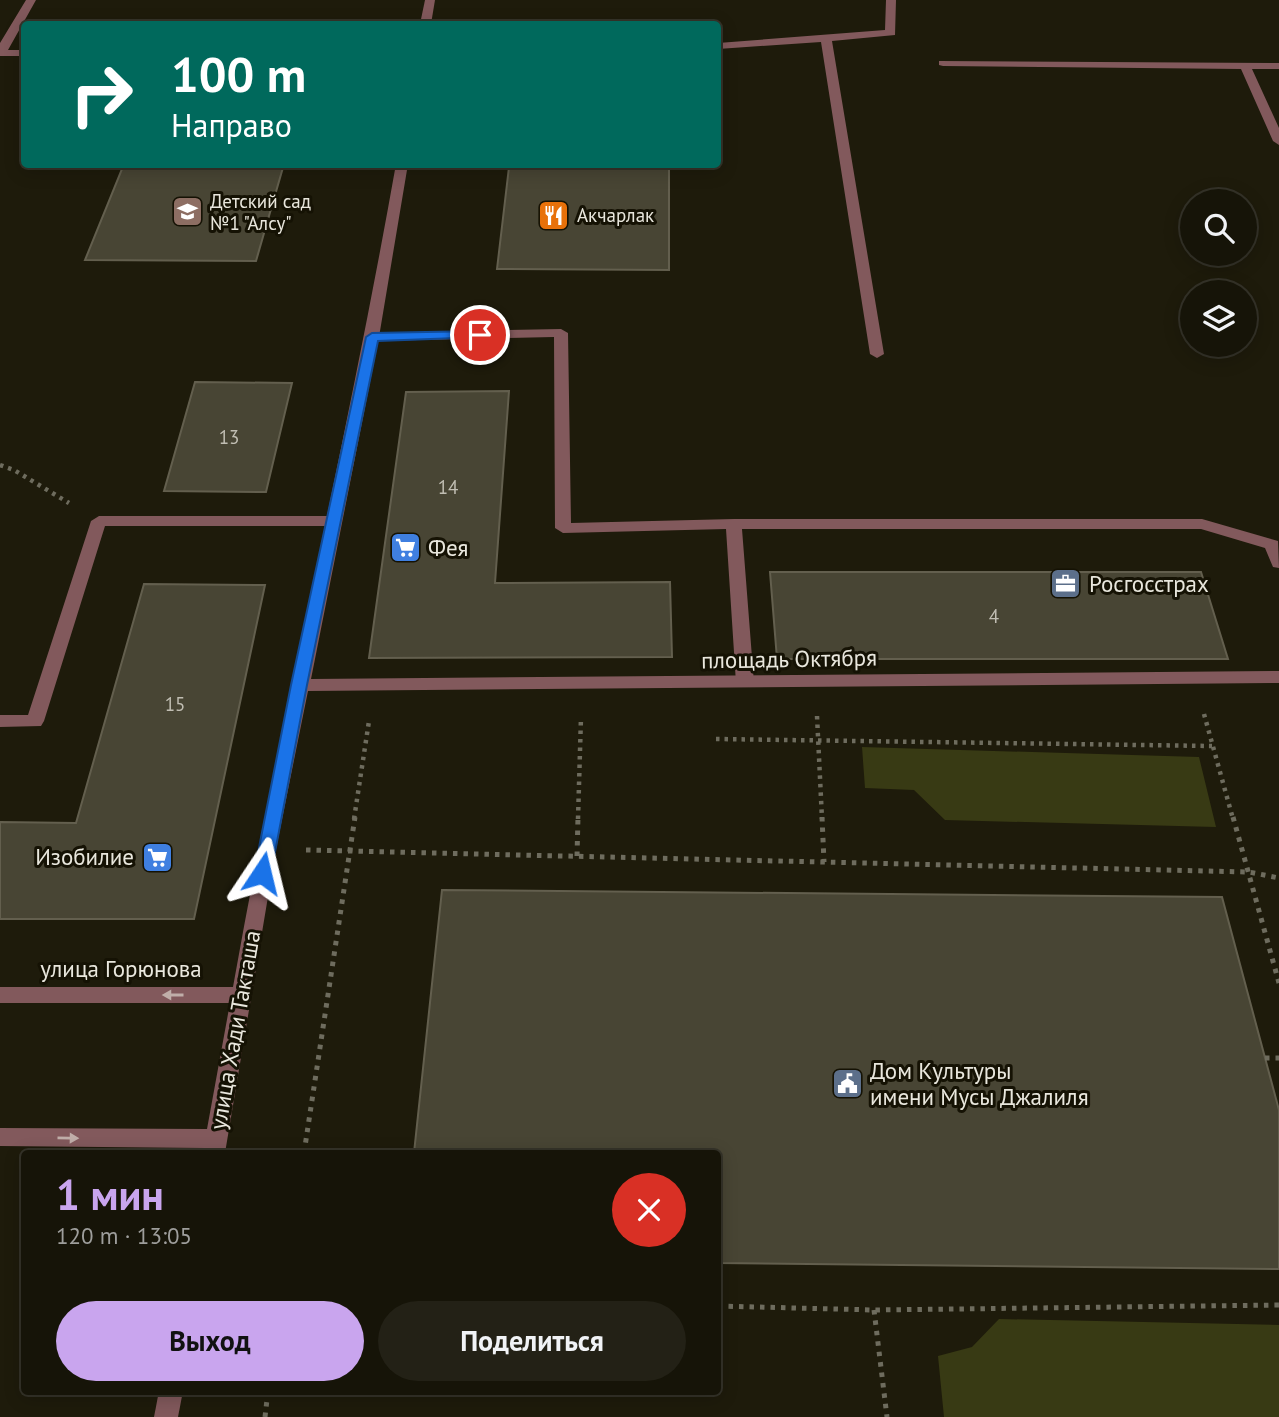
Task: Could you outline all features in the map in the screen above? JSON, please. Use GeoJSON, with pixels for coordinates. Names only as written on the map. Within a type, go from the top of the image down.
{"type":"FeatureCollection","features":[{"type":"Feature","properties":{"kind":"street"},"geometry":{"type":"LineString","coordinates":[[0,53],[31,0]]}},
{"type":"Feature","properties":{"kind":"street"},"geometry":{"type":"LineString","coordinates":[[426,21],[430,0]]}},
{"type":"Feature","properties":{"kind":"street"},"geometry":{"type":"LineString","coordinates":[[721,46],[891,33],[891,0]]}},
{"type":"Feature","properties":{"kind":"street"},"geometry":{"type":"LineString","coordinates":[[826,38],[877,354]]}},
{"type":"Feature","properties":{"kind":"street"},"geometry":{"type":"LineString","coordinates":[[0,53],[21,53]]}},
{"type":"Feature","properties":{"kind":"street"},"geometry":{"type":"LineString","coordinates":[[943,63],[1279,66]]}},
{"type":"Feature","properties":{"kind":"street"},"geometry":{"type":"LineString","coordinates":[[1245,66],[1279,141]]}},
{"type":"Feature","properties":{"kind":"street","name":"улица Хади Такташа"},"geometry":{"type":"LineString","coordinates":[[215,1146],[267,849],[372,337],[401,168]]}},
{"type":"Feature","properties":{"kind":"street"},"geometry":{"type":"LineString","coordinates":[[372,337],[561,333],[563,528],[734,524],[1202,524],[1272,545],[1279,563]]}},
{"type":"Feature","properties":{"kind":"street"},"geometry":{"type":"LineString","coordinates":[[0,721],[35,720],[99,521],[334,520]]}},
{"type":"Feature","properties":{"kind":"street"},"geometry":{"type":"LineString","coordinates":[[734,524],[745,683]]}},
{"type":"Feature","properties":{"kind":"street","name":"площадь Октября"},"geometry":{"type":"LineString","coordinates":[[299,685],[1279,677]]}},
{"type":"Feature","properties":{"kind":"street","name":"улица Горюнова"},"geometry":{"type":"LineString","coordinates":[[0,995],[241,995]]}},
{"type":"Feature","properties":{"kind":"street"},"geometry":{"type":"LineString","coordinates":[[0,1137],[215,1146]]}},
{"type":"Feature","properties":{"kind":"street"},"geometry":{"type":"LineString","coordinates":[[166,1417],[170,1395]]}},
{"type":"Feature","properties":{"kind":"path"},"geometry":{"type":"LineString","coordinates":[[0,465],[14,470],[99,521]]}},
{"type":"Feature","properties":{"kind":"path"},"geometry":{"type":"LineString","coordinates":[[1193,676],[1279,983]]}},
{"type":"Feature","properties":{"kind":"path"},"geometry":{"type":"LineString","coordinates":[[816,682],[824,862]]}},
{"type":"Feature","properties":{"kind":"path"},"geometry":{"type":"LineString","coordinates":[[577,856],[582,683]]}},
{"type":"Feature","properties":{"kind":"path"},"geometry":{"type":"LineString","coordinates":[[304,1150],[375,685]]}},
{"type":"Feature","properties":{"kind":"path"},"geometry":{"type":"LineString","coordinates":[[716,739],[1212,746]]}},
{"type":"Feature","properties":{"kind":"path"},"geometry":{"type":"LineString","coordinates":[[267,849],[1249,872],[1279,878]]}},
{"type":"Feature","properties":{"kind":"path"},"geometry":{"type":"LineString","coordinates":[[1265,1058],[1279,1058]]}},
{"type":"Feature","properties":{"kind":"path"},"geometry":{"type":"LineString","coordinates":[[721,1307],[874,1310],[1279,1305]]}},
{"type":"Feature","properties":{"kind":"path"},"geometry":{"type":"LineString","coordinates":[[874,1310],[887,1417]]}},
{"type":"Feature","properties":{"kind":"path"},"geometry":{"type":"LineString","coordinates":[[265,1417],[268,1395]]}},
{"type":"Feature","properties":{"kind":"green space"},"geometry":{"type":"Polygon","coordinates":[[[862,747],[1199,757],[1216,827],[945,820],[914,790],[865,788],[862,747]]]}},
{"type":"Feature","properties":{"kind":"green space"},"geometry":{"type":"Polygon","coordinates":[[[999,1319],[1279,1325],[1279,1417],[944,1417],[938,1356],[972,1347],[999,1319]]]}},
{"type":"Feature","properties":{"kind":"building","name":"Детский сад №1 \"Алсу\""},"geometry":{"type":"Polygon","coordinates":[[[122,168],[283,168],[256,261],[85,260],[122,168]]]}},
{"type":"Feature","properties":{"kind":"building"},"geometry":{"type":"Polygon","coordinates":[[[509,168],[669,168],[669,270],[497,269],[509,168]]]}},
{"type":"Feature","properties":{"kind":"building"},"geometry":{"type":"Polygon","coordinates":[[[195,382],[292,383],[266,492],[164,491],[195,382]]]}},
{"type":"Feature","properties":{"kind":"building"},"geometry":{"type":"Polygon","coordinates":[[[509,391],[495,583],[670,582],[672,657],[369,658],[406,392],[509,391]]]}},
{"type":"Feature","properties":{"kind":"building"},"geometry":{"type":"Polygon","coordinates":[[[770,572],[1201,572],[1228,659],[777,659],[770,572]]]}},
{"type":"Feature","properties":{"kind":"building"},"geometry":{"type":"Polygon","coordinates":[[[144,584],[265,585],[194,919],[0,919],[0,822],[76,823],[144,584]]]}},
{"type":"Feature","properties":{"kind":"building","name":"Дом Культуры имени Мусы Джалиля"},"geometry":{"type":"Polygon","coordinates":[[[442,890],[1222,897],[1279,1110],[1279,1269],[721,1263],[721,1150],[414,1150],[442,890]]]}},
{"type":"Feature","properties":{"kind":"place","name":"Детский сад №1 \"Алсу\""},"geometry":{"type":"Point","coordinates":[187,212]}},
{"type":"Feature","properties":{"kind":"place","name":"Акчарлак"},"geometry":{"type":"Point","coordinates":[554,215]}},
{"type":"Feature","properties":{"kind":"place","name":"Фея"},"geometry":{"type":"Point","coordinates":[405,548]}},
{"type":"Feature","properties":{"kind":"place","name":"Росгосстрах"},"geometry":{"type":"Point","coordinates":[1066,584]}},
{"type":"Feature","properties":{"kind":"place","name":"Изобилие"},"geometry":{"type":"Point","coordinates":[157,857]}},
{"type":"Feature","properties":{"kind":"place","name":"Дом Культуры имени Мусы Джалиля"},"geometry":{"type":"Point","coordinates":[847,1084]}},
{"type":"Feature","properties":{"kind":"route"},"geometry":{"type":"LineString","coordinates":[[262,873],[372,337],[480,335]]}}]}
